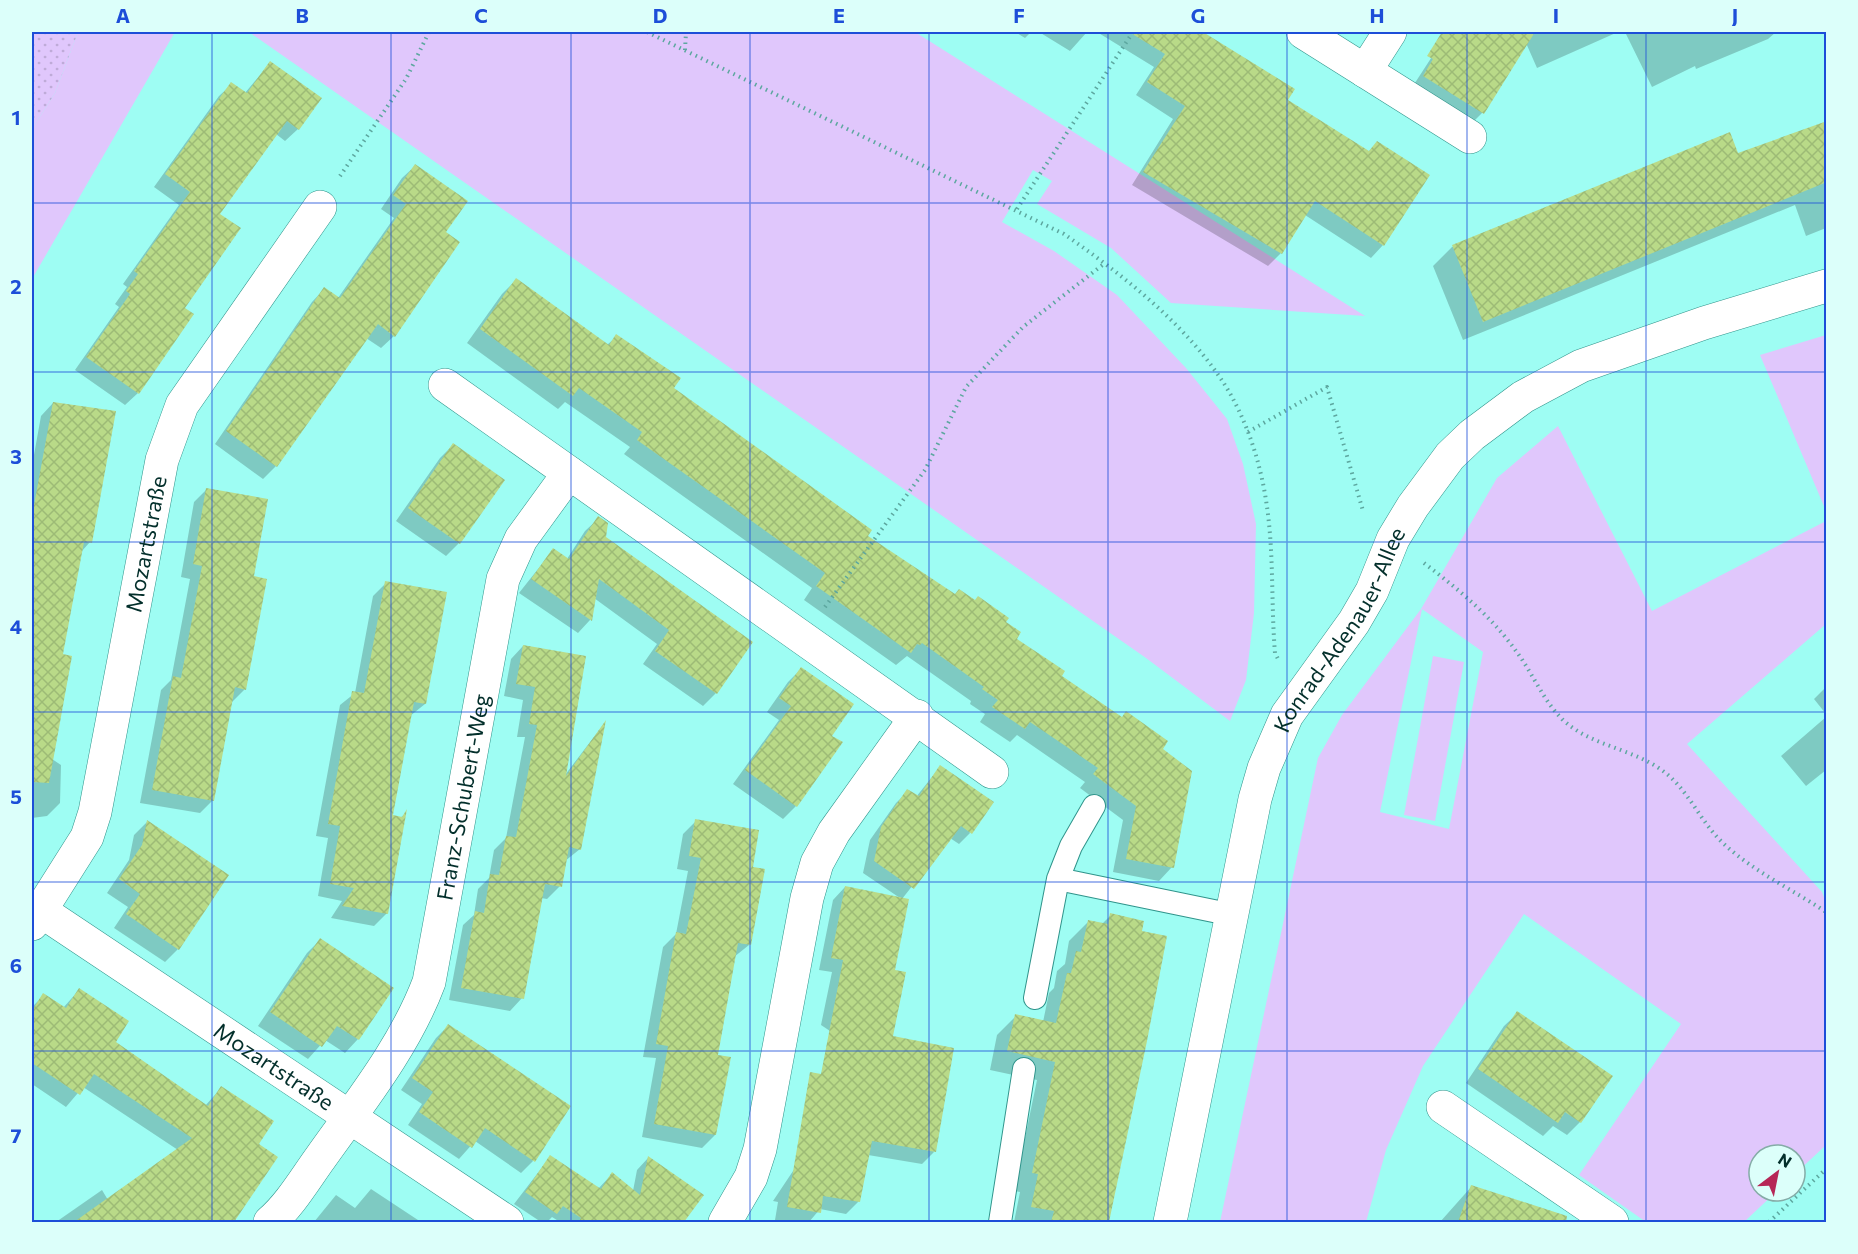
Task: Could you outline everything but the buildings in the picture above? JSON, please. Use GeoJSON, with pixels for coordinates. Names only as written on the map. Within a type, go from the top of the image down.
{"type":"FeatureCollection","features":[{"type":"Feature","properties":{"kind":"street"},"geometry":{"type":"LineString","coordinates":[[1303,32],[1470,137]]}},
{"type":"Feature","properties":{"kind":"street"},"geometry":{"type":"LineString","coordinates":[[1365,71],[1390,32]]}},
{"type":"Feature","properties":{"kind":"street","name":"Mozartstraße"},"geometry":{"type":"LineString","coordinates":[[320,207],[182,405],[170,433],[160,471],[98,804],[87,837],[36,917],[507,1222]]}},
{"type":"Feature","properties":{"kind":"street","name":"Konrad-Adenauer-Allee"},"geometry":{"type":"LineString","coordinates":[[1170,1222],[1255,799],[1264,768],[1287,716],[1354,622],[1372,591],[1393,538],[1413,506],[1450,456],[1495,418],[1547,382],[1622,350],[1827,286]]}},
{"type":"Feature","properties":{"kind":"street"},"geometry":{"type":"LineString","coordinates":[[445,385],[804,636],[992,772]]}},
{"type":"Feature","properties":{"kind":"street","name":"Franz-Schubert-Weg"},"geometry":{"type":"LineString","coordinates":[[270,1222],[286,1205],[349,1118],[407,1029],[429,982],[503,579],[521,539],[569,473]]}},
{"type":"Feature","properties":{"kind":"street"},"geometry":{"type":"LineString","coordinates":[[725,1222],[751,1177],[760,1149],[807,898],[817,863],[834,832],[917,716]]}},
{"type":"Feature","properties":{"kind":"street"},"geometry":{"type":"LineString","coordinates":[[1443,1107],[1595,1218]]}},
{"type":"Feature","properties":{"kind":"lane"},"geometry":{"type":"LineString","coordinates":[[1035,998],[1058,879],[1071,846],[1094,806]]}},
{"type":"Feature","properties":{"kind":"lane"},"geometry":{"type":"LineString","coordinates":[[1058,879],[1233,915]]}},
{"type":"Feature","properties":{"kind":"lane"},"geometry":{"type":"LineString","coordinates":[[1003,1222],[1024,1069]]}},
{"type":"Feature","properties":{"kind":"path"},"geometry":{"type":"LineString","coordinates":[[320,207],[406,79],[429,32]]}},
{"type":"Feature","properties":{"kind":"path"},"geometry":{"type":"LineString","coordinates":[[647,32],[1017,209],[1064,234],[1105,262],[1185,336],[1222,379],[1248,432],[1260,469],[1267,508],[1275,654],[1300,695]]}},
{"type":"Feature","properties":{"kind":"path"},"geometry":{"type":"LineString","coordinates":[[685,50],[686,32]]}},
{"type":"Feature","properties":{"kind":"path"},"geometry":{"type":"LineString","coordinates":[[1017,209],[1133,32]]}},
{"type":"Feature","properties":{"kind":"path"},"geometry":{"type":"LineString","coordinates":[[804,636],[925,470],[966,387],[1023,327],[1105,262]]}},
{"type":"Feature","properties":{"kind":"path"},"geometry":{"type":"LineString","coordinates":[[1248,432],[1327,387],[1365,520],[1393,538],[1462,592],[1490,620],[1516,651],[1562,719],[1592,738],[1652,763],[1665,772],[1681,788],[1724,844],[1827,912]]}},
{"type":"Feature","properties":{"kind":"path"},"geometry":{"type":"LineString","coordinates":[[1769,1222],[1827,1169]]}},
{"type":"Feature","properties":{"kind":"shaded area"},"geometry":{"type":"Polygon","coordinates":[[[32,32],[78,32],[55,93],[32,129],[32,32]]]}},
{"type":"Feature","properties":{"kind":"shaded area"},"geometry":{"type":"Polygon","coordinates":[[[78,32],[175,32],[32,279],[32,129],[55,93],[78,32]]]}},
{"type":"Feature","properties":{"kind":"shaded area"},"geometry":{"type":"Polygon","coordinates":[[[249,32],[915,32],[1365,316],[1171,303],[1111,248],[1037,204],[1052,181],[1033,170],[1002,222],[1054,251],[1117,295],[1186,368],[1227,419],[1243,464],[1256,524],[1254,613],[1246,680],[1230,721],[1146,658],[249,32]]]}},
{"type":"Feature","properties":{"kind":"shaded area"},"geometry":{"type":"Polygon","coordinates":[[[1826,335],[1826,511],[1760,355],[1826,335]]]}},
{"type":"Feature","properties":{"kind":"shaded area"},"geometry":{"type":"Polygon","coordinates":[[[1558,426],[1652,611],[1826,521],[1826,624],[1687,744],[1822,892],[1826,903],[1826,1145],[1807,1163],[1807,1143],[1747,1143],[1747,1203],[1764,1203],[1744,1222],[1646,1222],[1579,1175],[1681,1024],[1524,914],[1423,1066],[1386,1150],[1366,1222],[1220,1222],[1318,758],[1342,715],[1421,609],[1497,478],[1558,426]],[[1422,609],[1380,812],[1449,829],[1483,652],[1422,609]]]}},
{"type":"Feature","properties":{"kind":"shaded area"},"geometry":{"type":"Polygon","coordinates":[[[1433,656],[1464,662],[1435,821],[1404,815],[1433,656]]]}}]}
